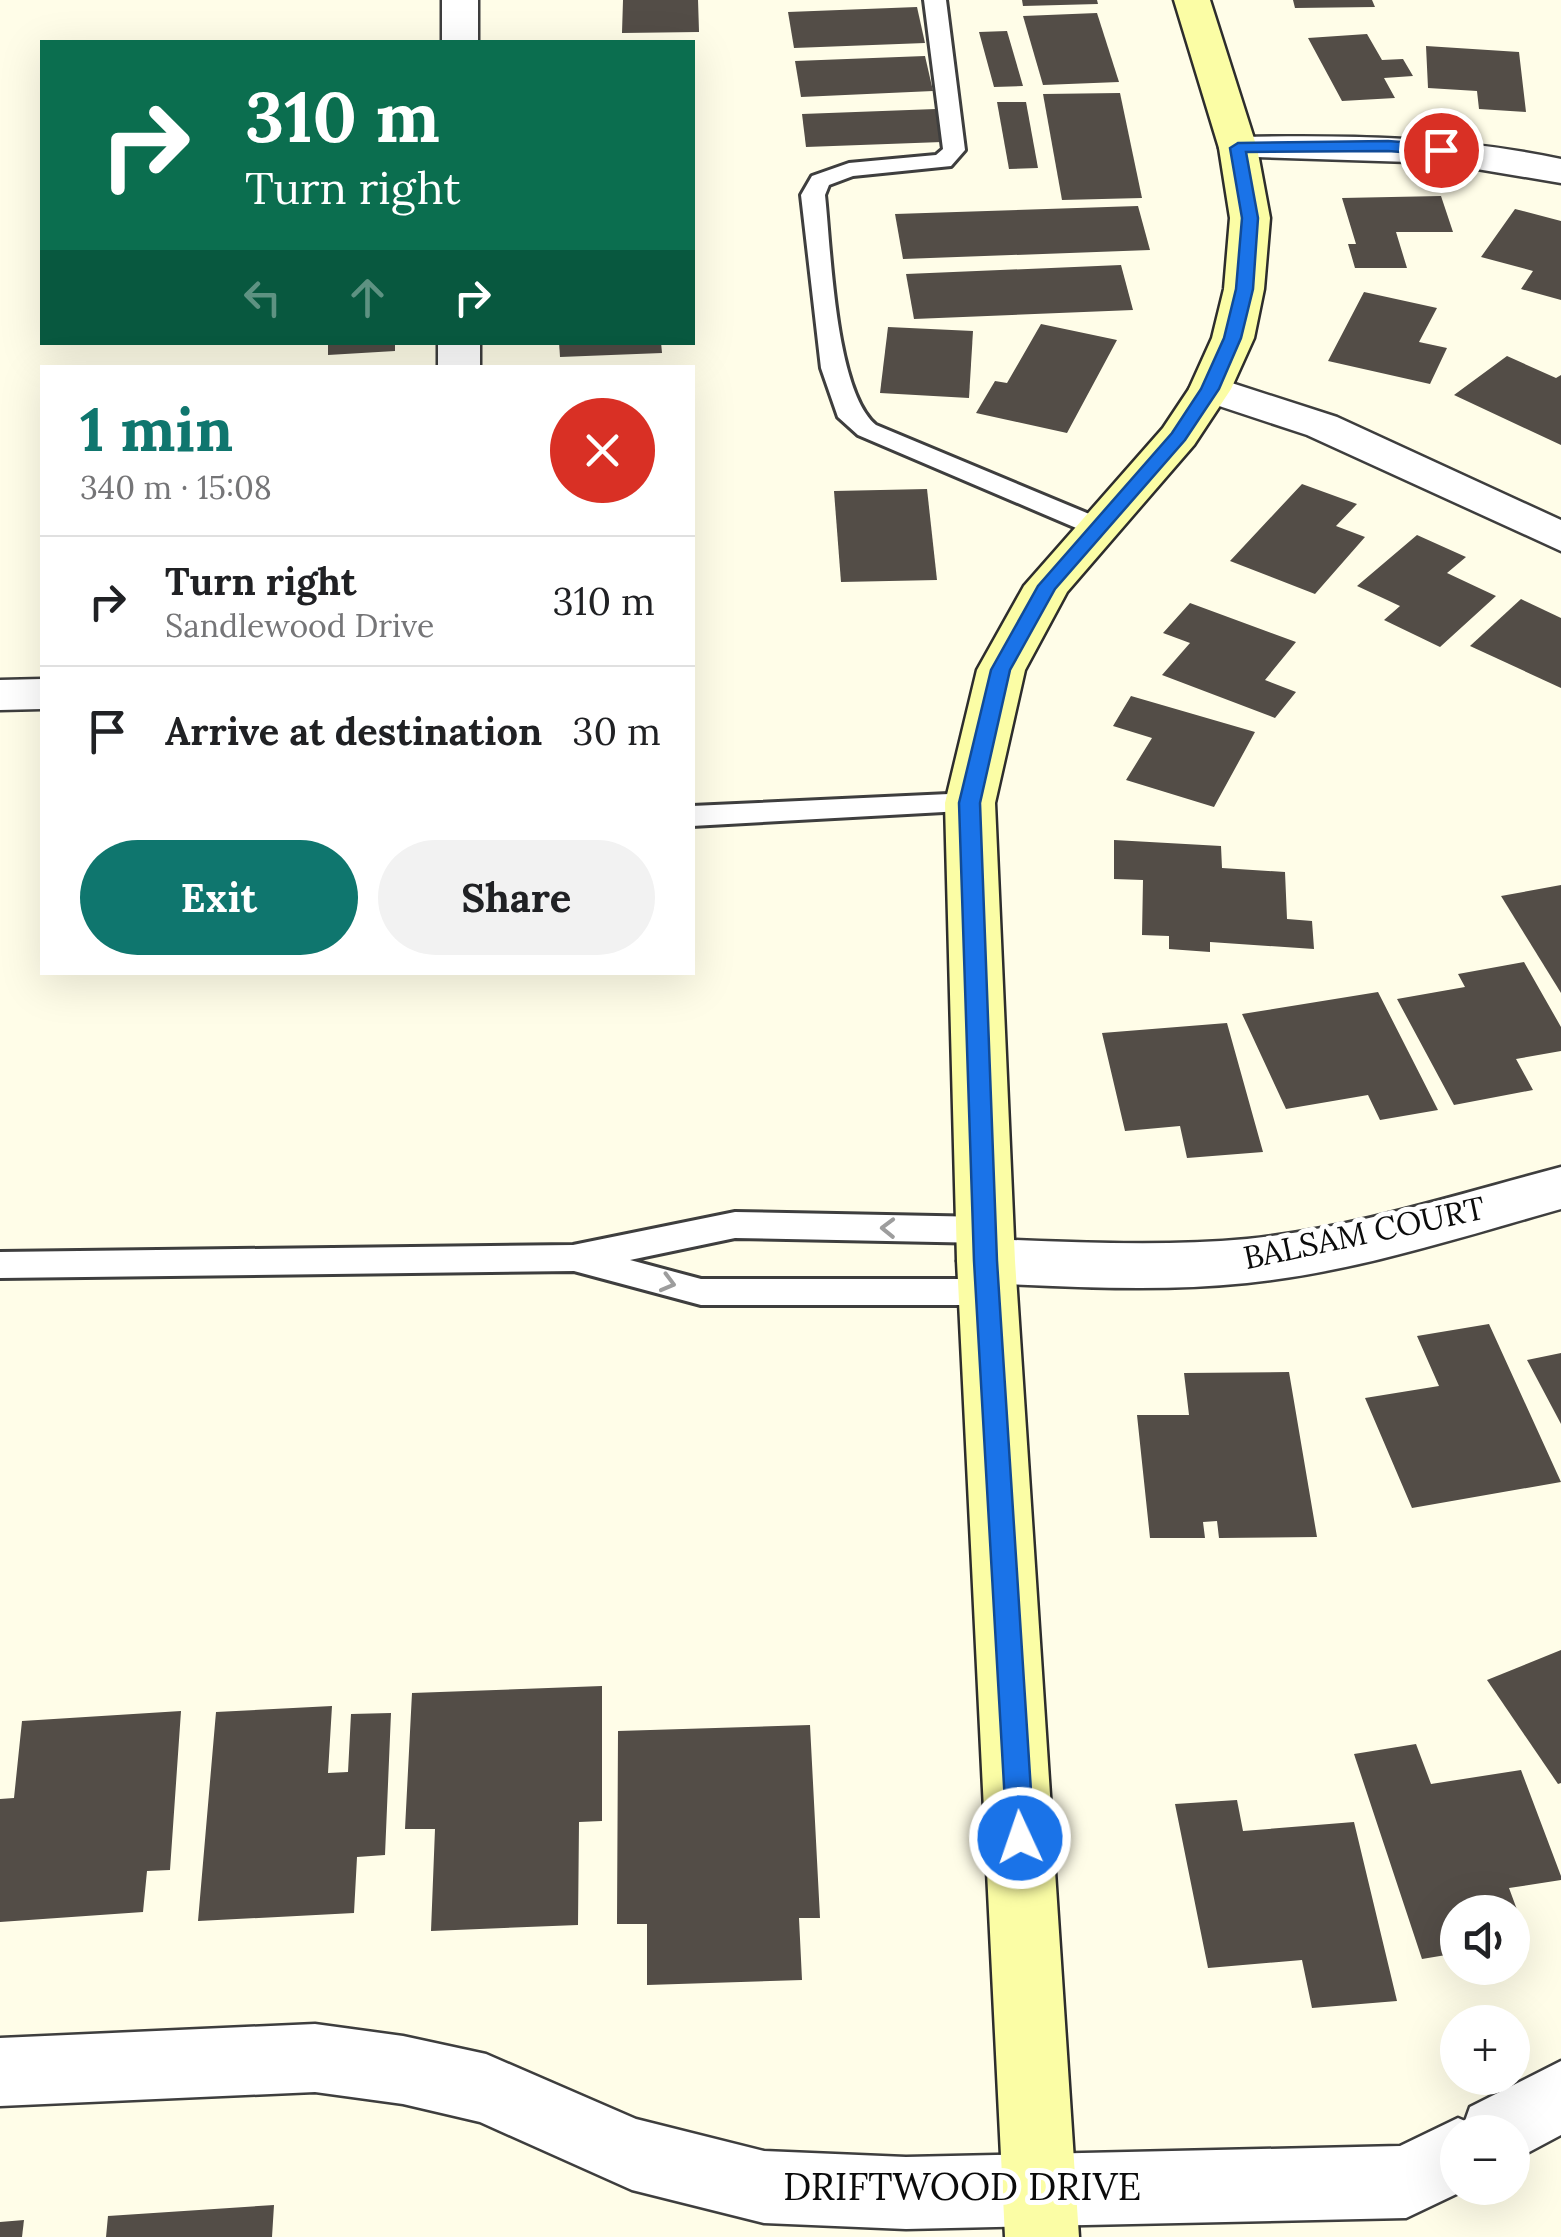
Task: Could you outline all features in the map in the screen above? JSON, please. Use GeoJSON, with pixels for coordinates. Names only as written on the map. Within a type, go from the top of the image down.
{"type":"FeatureCollection","features":[{"type":"Feature","properties":{"kind":"street"},"geometry":{"type":"LineString","coordinates":[[460,0],[460,40]]}},
{"type":"Feature","properties":{"kind":"street"},"geometry":{"type":"LineString","coordinates":[[1041,2213],[987,1261],[970,896],[970,803],[1000,670],[1047,586],[1178,436],[1210,389],[1232,338],[1244,289],[1250,218],[1238,148],[1192,0]]}},
{"type":"Feature","properties":{"kind":"street"},"geometry":{"type":"LineString","coordinates":[[1238,148],[1388,146],[1452,150],[1561,172]]}},
{"type":"Feature","properties":{"kind":"street"},"geometry":{"type":"LineString","coordinates":[[1210,389],[1322,426],[1561,537]]}},
{"type":"Feature","properties":{"kind":"street"},"geometry":{"type":"LineString","coordinates":[[0,695],[40,694]]}},
{"type":"Feature","properties":{"kind":"street","name":"BALSAM COURT"},"geometry":{"type":"LineString","coordinates":[[987,1261],[1146,1267],[1249,1260],[1357,1242],[1561,1188]]}},
{"type":"Feature","properties":{"kind":"street","name":"DRIFTWOOD DRIVE"},"geometry":{"type":"LineString","coordinates":[[0,2072],[315,2058],[403,2070],[486,2089],[632,2154],[764,2187],[906,2193],[1041,2213],[1406,2182],[1440,2164]]}},
{"type":"Feature","properties":{"kind":"street"},"geometry":{"type":"LineString","coordinates":[[1527,2115],[1561,2096]]}},
{"type":"Feature","properties":{"kind":"lane"},"geometry":{"type":"LineString","coordinates":[[936,0],[954,150],[943,161],[849,170],[820,181],[812,195],[833,368],[851,417],[868,430],[1097,527]]}},
{"type":"Feature","properties":{"kind":"lane"},"geometry":{"type":"LineString","coordinates":[[695,816],[970,803]]}},
{"type":"Feature","properties":{"kind":"lane"},"geometry":{"type":"LineString","coordinates":[[0,1265],[574,1258],[736,1225],[987,1261]]}},
{"type":"Feature","properties":{"kind":"lane"},"geometry":{"type":"LineString","coordinates":[[574,1258],[701,1292],[987,1261]]}},
{"type":"Feature","properties":{"kind":"building"},"geometry":{"type":"Polygon","coordinates":[[[623,0],[698,0],[699,32],[622,33],[623,0]]]}},
{"type":"Feature","properties":{"kind":"building"},"geometry":{"type":"Polygon","coordinates":[[[1022,0],[1097,0],[1098,4],[1023,6],[1022,0]]]}},
{"type":"Feature","properties":{"kind":"building"},"geometry":{"type":"Polygon","coordinates":[[[1293,0],[1372,0],[1375,7],[1295,8],[1293,0]]]}},
{"type":"Feature","properties":{"kind":"building"},"geometry":{"type":"Polygon","coordinates":[[[917,7],[925,43],[794,48],[788,12],[917,7]]]}},
{"type":"Feature","properties":{"kind":"building"},"geometry":{"type":"Polygon","coordinates":[[[1097,13],[1119,82],[1043,85],[1023,16],[1097,13]]]}},
{"type":"Feature","properties":{"kind":"building"},"geometry":{"type":"Polygon","coordinates":[[[1007,31],[1023,86],[994,87],[979,32],[1007,31]]]}},
{"type":"Feature","properties":{"kind":"building"},"geometry":{"type":"Polygon","coordinates":[[[1367,34],[1382,60],[1403,59],[1413,76],[1384,78],[1395,98],[1342,101],[1308,38],[1367,34]]]}},
{"type":"Feature","properties":{"kind":"building"},"geometry":{"type":"Polygon","coordinates":[[[1426,46],[1519,52],[1526,112],[1479,109],[1477,91],[1428,88],[1426,46]]]}},
{"type":"Feature","properties":{"kind":"building"},"geometry":{"type":"Polygon","coordinates":[[[925,56],[933,91],[801,97],[795,61],[925,56]]]}},
{"type":"Feature","properties":{"kind":"building"},"geometry":{"type":"Polygon","coordinates":[[[1120,93],[1142,198],[1062,200],[1043,94],[1120,93]]]}},
{"type":"Feature","properties":{"kind":"building"},"geometry":{"type":"Polygon","coordinates":[[[997,102],[1026,102],[1038,168],[1009,169],[997,102]]]}},
{"type":"Feature","properties":{"kind":"building"},"geometry":{"type":"Polygon","coordinates":[[[936,109],[942,142],[806,147],[802,114],[936,109]]]}},
{"type":"Feature","properties":{"kind":"building"},"geometry":{"type":"Polygon","coordinates":[[[1441,196],[1453,232],[1396,232],[1407,268],[1355,268],[1348,244],[1356,244],[1342,198],[1441,196]]]}},
{"type":"Feature","properties":{"kind":"building"},"geometry":{"type":"Polygon","coordinates":[[[1138,206],[1150,250],[903,259],[895,214],[1138,206]]]}},
{"type":"Feature","properties":{"kind":"building"},"geometry":{"type":"Polygon","coordinates":[[[1515,209],[1561,221],[1561,300],[1521,289],[1533,271],[1481,257],[1515,209]]]}},
{"type":"Feature","properties":{"kind":"building"},"geometry":{"type":"Polygon","coordinates":[[[1121,265],[1133,310],[914,319],[906,274],[1121,265]]]}},
{"type":"Feature","properties":{"kind":"building"},"geometry":{"type":"Polygon","coordinates":[[[1364,292],[1437,308],[1419,342],[1447,348],[1430,384],[1328,361],[1364,292]]]}},
{"type":"Feature","properties":{"kind":"building"},"geometry":{"type":"Polygon","coordinates":[[[1041,324],[1117,340],[1067,433],[976,413],[995,381],[1007,383],[1041,324]]]}},
{"type":"Feature","properties":{"kind":"building"},"geometry":{"type":"Polygon","coordinates":[[[888,327],[973,331],[969,398],[880,393],[888,327]]]}},
{"type":"Feature","properties":{"kind":"building"},"geometry":{"type":"Polygon","coordinates":[[[328,345],[395,345],[395,351],[328,355],[328,345]]]}},
{"type":"Feature","properties":{"kind":"building"},"geometry":{"type":"Polygon","coordinates":[[[559,345],[661,345],[662,353],[560,357],[559,345]]]}},
{"type":"Feature","properties":{"kind":"building"},"geometry":{"type":"Polygon","coordinates":[[[1507,356],[1556,378],[1561,375],[1561,445],[1454,395],[1507,356]]]}},
{"type":"Feature","properties":{"kind":"building"},"geometry":{"type":"Polygon","coordinates":[[[1302,484],[1357,504],[1336,526],[1365,537],[1315,594],[1230,561],[1302,484]]]}},
{"type":"Feature","properties":{"kind":"building"},"geometry":{"type":"Polygon","coordinates":[[[927,489],[937,580],[841,582],[834,491],[927,489]]]}},
{"type":"Feature","properties":{"kind":"building"},"geometry":{"type":"Polygon","coordinates":[[[1417,535],[1466,557],[1447,573],[1496,596],[1440,647],[1384,620],[1400,606],[1357,586],[1417,535]]]}},
{"type":"Feature","properties":{"kind":"building"},"geometry":{"type":"Polygon","coordinates":[[[1521,599],[1561,618],[1561,688],[1470,646],[1521,599]]]}},
{"type":"Feature","properties":{"kind":"building"},"geometry":{"type":"Polygon","coordinates":[[[1190,603],[1296,642],[1265,680],[1296,692],[1275,718],[1162,675],[1190,643],[1163,633],[1190,603]]]}},
{"type":"Feature","properties":{"kind":"building"},"geometry":{"type":"Polygon","coordinates":[[[1131,696],[1255,732],[1214,807],[1126,780],[1152,738],[1113,726],[1131,696]]]}},
{"type":"Feature","properties":{"kind":"building"},"geometry":{"type":"Polygon","coordinates":[[[1114,840],[1221,846],[1222,868],[1285,872],[1287,919],[1312,921],[1314,949],[1210,942],[1210,952],[1169,949],[1169,936],[1142,935],[1143,880],[1114,879],[1114,840]]]}},
{"type":"Feature","properties":{"kind":"building"},"geometry":{"type":"Polygon","coordinates":[[[1561,885],[1561,993],[1501,896],[1561,885]]]}},
{"type":"Feature","properties":{"kind":"building"},"geometry":{"type":"Polygon","coordinates":[[[1524,962],[1561,1027],[1561,1051],[1516,1059],[1533,1090],[1454,1105],[1397,999],[1465,987],[1458,974],[1524,962]]]}},
{"type":"Feature","properties":{"kind":"building"},"geometry":{"type":"Polygon","coordinates":[[[1378,992],[1438,1110],[1380,1120],[1368,1095],[1286,1109],[1242,1014],[1378,992]]]}},
{"type":"Feature","properties":{"kind":"building"},"geometry":{"type":"Polygon","coordinates":[[[1227,1023],[1263,1152],[1187,1158],[1180,1126],[1125,1131],[1102,1033],[1227,1023]]]}},
{"type":"Feature","properties":{"kind":"building"},"geometry":{"type":"Polygon","coordinates":[[[1489,1324],[1561,1482],[1412,1508],[1365,1398],[1439,1386],[1417,1336],[1489,1324]]]}},
{"type":"Feature","properties":{"kind":"building"},"geometry":{"type":"Polygon","coordinates":[[[1561,1353],[1561,1424],[1527,1360],[1561,1353]]]}},
{"type":"Feature","properties":{"kind":"building"},"geometry":{"type":"Polygon","coordinates":[[[1289,1372],[1317,1537],[1219,1538],[1217,1521],[1203,1522],[1205,1538],[1150,1538],[1137,1415],[1189,1415],[1184,1373],[1289,1372]]]}},
{"type":"Feature","properties":{"kind":"building"},"geometry":{"type":"Polygon","coordinates":[[[1561,1650],[1561,1783],[1558,1784],[1487,1680],[1561,1650]]]}},
{"type":"Feature","properties":{"kind":"building"},"geometry":{"type":"Polygon","coordinates":[[[602,1686],[602,1821],[579,1822],[578,1925],[431,1931],[435,1829],[405,1829],[412,1693],[602,1686]]]}},
{"type":"Feature","properties":{"kind":"building"},"geometry":{"type":"Polygon","coordinates":[[[332,1706],[328,1773],[348,1772],[351,1714],[391,1713],[385,1855],[357,1857],[354,1913],[198,1921],[216,1712],[332,1706]]]}},
{"type":"Feature","properties":{"kind":"building"},"geometry":{"type":"Polygon","coordinates":[[[181,1711],[170,1870],[147,1871],[143,1912],[0,1922],[0,1799],[14,1798],[22,1721],[181,1711]]]}},
{"type":"Feature","properties":{"kind":"building"},"geometry":{"type":"Polygon","coordinates":[[[810,1725],[820,1918],[799,1918],[802,1980],[647,1985],[647,1924],[617,1924],[618,1731],[810,1725]]]}},
{"type":"Feature","properties":{"kind":"building"},"geometry":{"type":"Polygon","coordinates":[[[1416,1744],[1431,1784],[1521,1770],[1561,1880],[1509,1888],[1512,1895],[1440,1895],[1440,1956],[1422,1959],[1354,1754],[1416,1744]]]}},
{"type":"Feature","properties":{"kind":"building"},"geometry":{"type":"Polygon","coordinates":[[[1237,1800],[1243,1831],[1354,1822],[1397,2001],[1312,2008],[1302,1960],[1208,1968],[1175,1804],[1237,1800]]]}},
{"type":"Feature","properties":{"kind":"building"},"geometry":{"type":"Polygon","coordinates":[[[274,2205],[272,2237],[106,2237],[108,2216],[274,2205]]]}},
{"type":"Feature","properties":{"kind":"building"},"geometry":{"type":"Polygon","coordinates":[[[24,2220],[22,2237],[0,2237],[0,2222],[24,2220]]]}},
{"type":"Feature","properties":{"kind":"route"},"geometry":{"type":"LineString","coordinates":[[1020,1838],[986,1261],[970,896],[970,803],[1000,670],[1047,586],[1178,436],[1210,389],[1232,338],[1244,289],[1250,218],[1238,148],[1388,146],[1441,150]]}}]}
